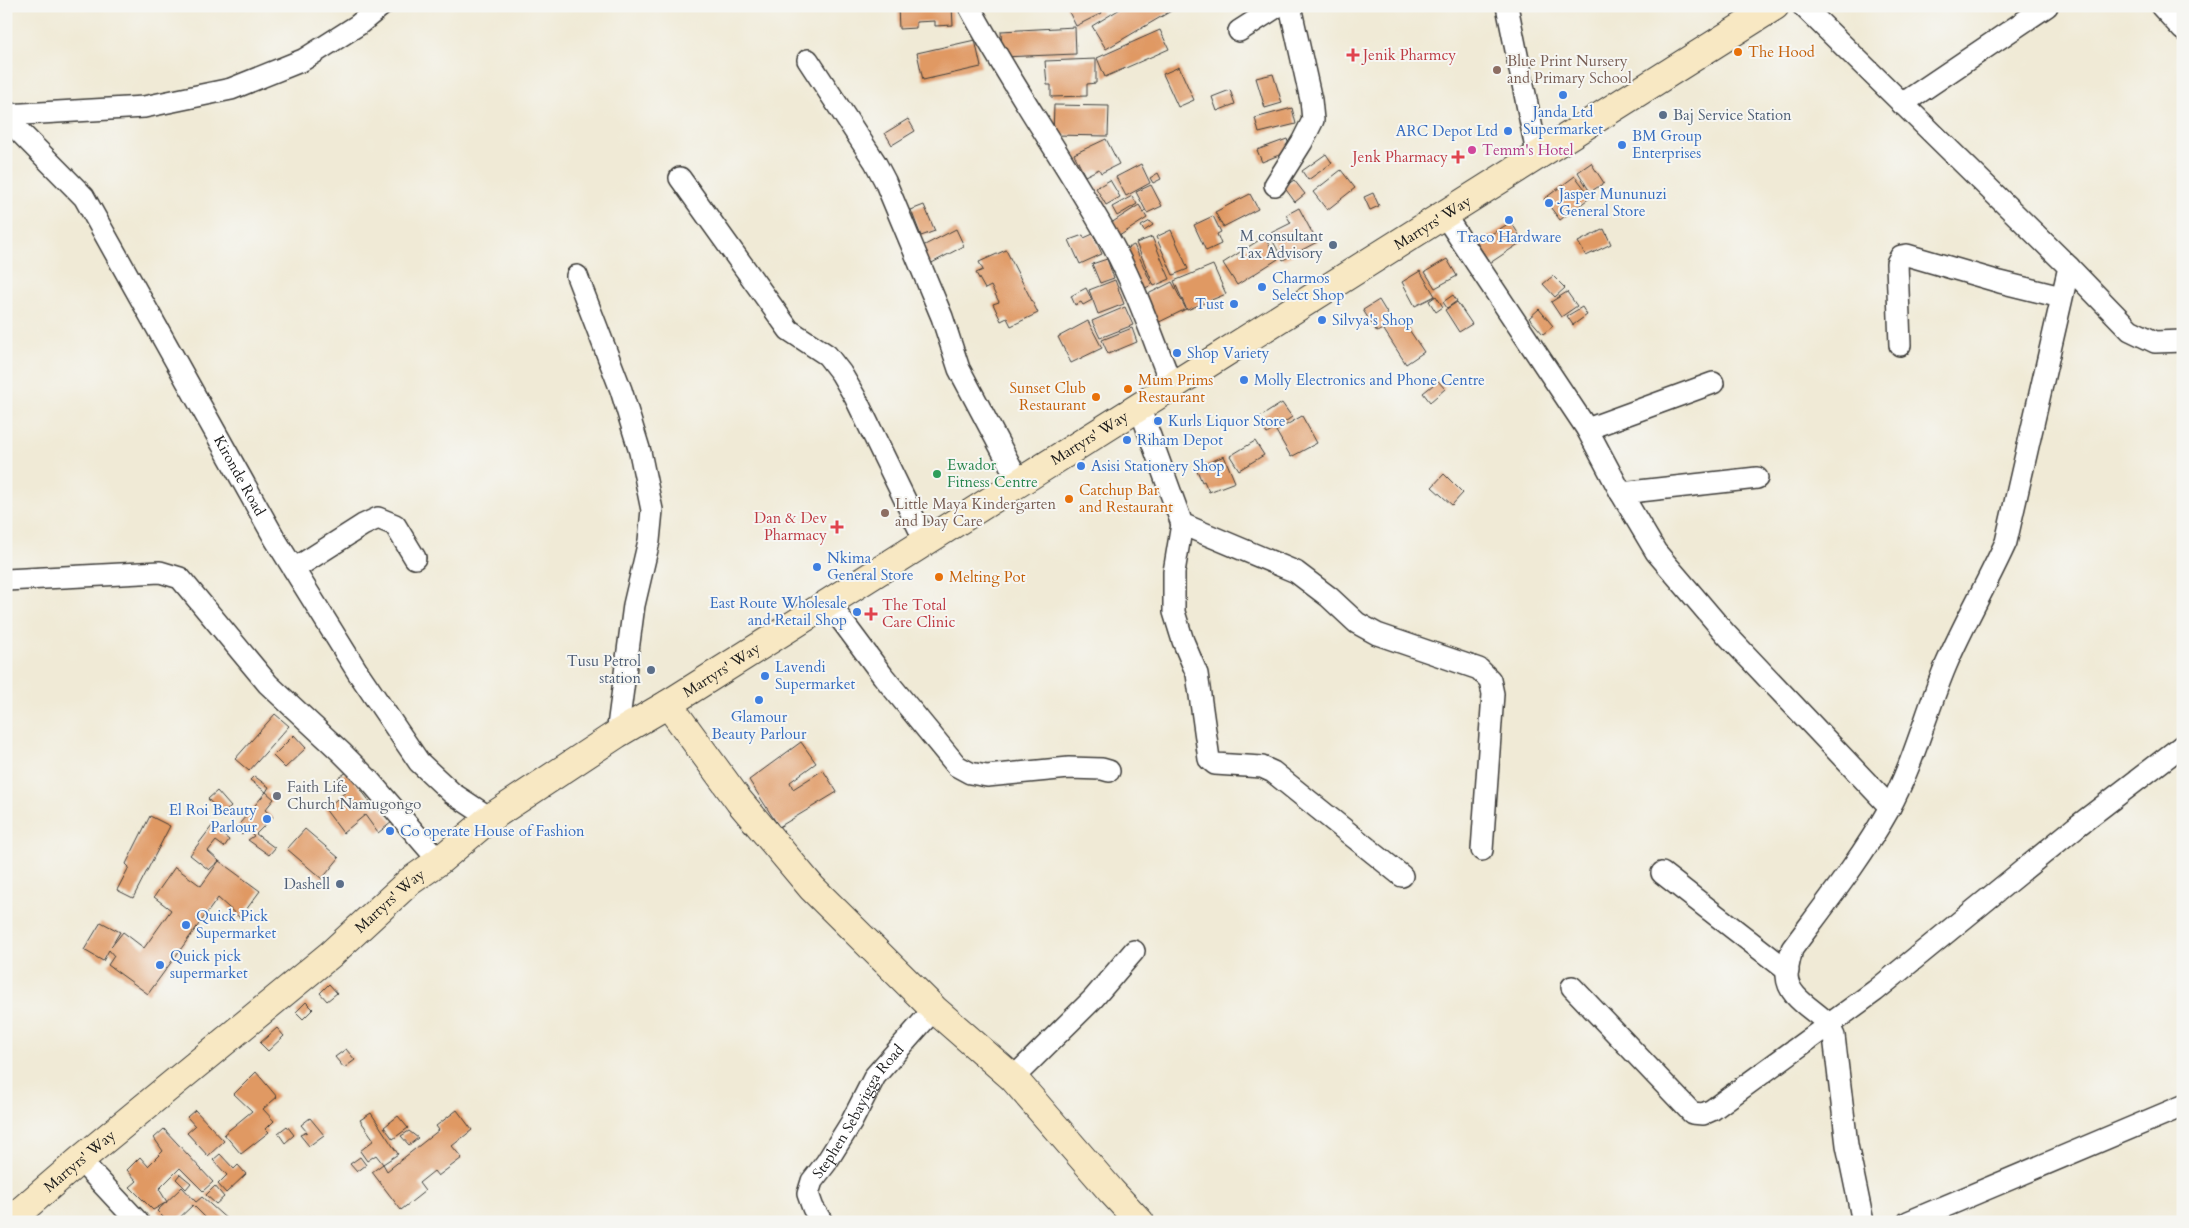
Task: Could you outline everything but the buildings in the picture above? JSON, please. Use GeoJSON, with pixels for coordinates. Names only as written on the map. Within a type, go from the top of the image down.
{"type":"FeatureCollection","features":[{"type":"Feature","properties":{"kind":"main road","name":"Martyrs' Way"},"geometry":{"type":"LineString","coordinates":[[8,1222],[80,1160],[331,954],[408,882],[439,861],[490,818],[617,734],[668,704],[1140,406],[1538,158],[1775,6]]}},
{"type":"Feature","properties":{"kind":"main road"},"geometry":{"type":"LineString","coordinates":[[668,704],[739,800],[812,888],[934,1009],[1013,1078],[1140,1222]]}},
{"type":"Feature","properties":{"kind":"street"},"geometry":{"type":"LineString","coordinates":[[6,116],[144,107],[231,89],[304,60],[358,25],[381,6]]}},
{"type":"Feature","properties":{"kind":"street"},"geometry":{"type":"LineString","coordinates":[[969,6],[1032,116],[1077,184],[1114,248],[1172,386]]}},
{"type":"Feature","properties":{"kind":"street"},"geometry":{"type":"LineString","coordinates":[[1239,31],[1278,6]]}},
{"type":"Feature","properties":{"kind":"street"},"geometry":{"type":"LineString","coordinates":[[1275,185],[1302,142],[1313,120],[1311,100],[1290,6]]}},
{"type":"Feature","properties":{"kind":"street"},"geometry":{"type":"LineString","coordinates":[[1507,6],[1538,158]]}},
{"type":"Feature","properties":{"kind":"street"},"geometry":{"type":"LineString","coordinates":[[1803,6],[2069,267],[2130,330],[2155,342],[2183,341]]}},
{"type":"Feature","properties":{"kind":"street"},"geometry":{"type":"LineString","coordinates":[[1902,104],[2048,6]]}},
{"type":"Feature","properties":{"kind":"street"},"geometry":{"type":"LineString","coordinates":[[2161,6],[2183,30]]}},
{"type":"Feature","properties":{"kind":"street"},"geometry":{"type":"LineString","coordinates":[[808,60],[886,181],[942,317],[959,369],[1019,482]]}},
{"type":"Feature","properties":{"kind":"street","name":"Kironde Road"},"geometry":{"type":"LineString","coordinates":[[6,116],[84,198],[294,569],[357,671],[419,762],[452,793],[490,818]]}},
{"type":"Feature","properties":{"kind":"street"},"geometry":{"type":"LineString","coordinates":[[680,178],[789,330],[828,355],[841,374],[855,397],[925,541]]}},
{"type":"Feature","properties":{"kind":"street"},"geometry":{"type":"LineString","coordinates":[[1445,216],[1587,429],[1621,493],[1656,552],[1725,633],[1890,807]]}},
{"type":"Feature","properties":{"kind":"street"},"geometry":{"type":"LineString","coordinates":[[1900,345],[1897,263],[1901,256],[1907,255],[2000,282],[2061,296]]}},
{"type":"Feature","properties":{"kind":"street"},"geometry":{"type":"LineString","coordinates":[[1863,1222],[1847,1145],[1834,1036],[1828,1024],[1794,993],[1787,977],[1792,949],[1867,847],[1890,807],[1915,754],[1946,665],[2006,542],[2069,267]]}},
{"type":"Feature","properties":{"kind":"street"},"geometry":{"type":"LineString","coordinates":[[577,276],[621,390],[640,452],[652,510],[649,541],[634,605],[617,734]]}},
{"type":"Feature","properties":{"kind":"street"},"geometry":{"type":"LineString","coordinates":[[1587,429],[1713,382]]}},
{"type":"Feature","properties":{"kind":"street"},"geometry":{"type":"LineString","coordinates":[[1140,406],[1182,524],[1174,572],[1174,612],[1183,641],[1197,674],[1209,759],[1215,764],[1262,767],[1273,772],[1402,876]]}},
{"type":"Feature","properties":{"kind":"street"},"geometry":{"type":"LineString","coordinates":[[1621,493],[1756,478]]}},
{"type":"Feature","properties":{"kind":"street"},"geometry":{"type":"LineString","coordinates":[[294,569],[363,524],[378,518],[395,525],[415,558]]}},
{"type":"Feature","properties":{"kind":"street"},"geometry":{"type":"LineString","coordinates":[[1182,524],[1296,572],[1330,597],[1357,623],[1377,634],[1479,669],[1490,680],[1493,694],[1482,850]]}},
{"type":"Feature","properties":{"kind":"street"},"geometry":{"type":"LineString","coordinates":[[6,580],[160,572],[180,578],[268,684],[369,780],[439,861]]}},
{"type":"Feature","properties":{"kind":"street"},"geometry":{"type":"LineString","coordinates":[[828,602],[883,676],[957,766],[970,773],[987,776],[1069,768],[1109,771]]}},
{"type":"Feature","properties":{"kind":"street"},"geometry":{"type":"LineString","coordinates":[[1572,987],[1695,1115],[1703,1114],[1712,1110],[1875,991],[2076,827],[2183,746]]}},
{"type":"Feature","properties":{"kind":"street"},"geometry":{"type":"LineString","coordinates":[[1662,873],[1788,971]]}},
{"type":"Feature","properties":{"kind":"street"},"geometry":{"type":"LineString","coordinates":[[1013,1078],[1093,999],[1134,951]]}},
{"type":"Feature","properties":{"kind":"street","name":"Stephen Sebayigga Road"},"geometry":{"type":"LineString","coordinates":[[822,1222],[813,1208],[808,1194],[812,1181],[826,1163],[851,1123],[875,1076],[934,1009]]}},
{"type":"Feature","properties":{"kind":"street"},"geometry":{"type":"LineString","coordinates":[[1908,1222],[2183,1106]]}},
{"type":"Feature","properties":{"kind":"street"},"geometry":{"type":"LineString","coordinates":[[80,1160],[138,1222]]}},
{"type":"Feature","properties":{"kind":"place","name":"The Hood"},"geometry":{"type":"Point","coordinates":[1738,52]}},
{"type":"Feature","properties":{"kind":"place","name":"Jenik Pharmcy"},"geometry":{"type":"Point","coordinates":[1353,55]}},
{"type":"Feature","properties":{"kind":"place","name":"Blue Print Nursery and Primary School"},"geometry":{"type":"Point","coordinates":[1497,70]}},
{"type":"Feature","properties":{"kind":"place","name":"Janda Ltd Supermarket"},"geometry":{"type":"Point","coordinates":[1563,95]}},
{"type":"Feature","properties":{"kind":"place","name":"Baj Service Station"},"geometry":{"type":"Point","coordinates":[1663,115]}},
{"type":"Feature","properties":{"kind":"place","name":"ARC Depot Ltd"},"geometry":{"type":"Point","coordinates":[1508,131]}},
{"type":"Feature","properties":{"kind":"place","name":"BM Group Enterprises"},"geometry":{"type":"Point","coordinates":[1622,145]}},
{"type":"Feature","properties":{"kind":"place","name":"Temm's Hotel"},"geometry":{"type":"Point","coordinates":[1472,150]}},
{"type":"Feature","properties":{"kind":"place","name":"Jenk Pharmacy"},"geometry":{"type":"Point","coordinates":[1458,157]}},
{"type":"Feature","properties":{"kind":"place","name":"Jasper Mununuzi General Store"},"geometry":{"type":"Point","coordinates":[1549,203]}},
{"type":"Feature","properties":{"kind":"place","name":"Traco Hardware"},"geometry":{"type":"Point","coordinates":[1509,220]}},
{"type":"Feature","properties":{"kind":"place","name":"M consultant Tax Advisory"},"geometry":{"type":"Point","coordinates":[1333,245]}},
{"type":"Feature","properties":{"kind":"place","name":"Charmos Select Shop"},"geometry":{"type":"Point","coordinates":[1262,287]}},
{"type":"Feature","properties":{"kind":"place","name":"Tust"},"geometry":{"type":"Point","coordinates":[1234,304]}},
{"type":"Feature","properties":{"kind":"place","name":"Silvya's Shop"},"geometry":{"type":"Point","coordinates":[1322,320]}},
{"type":"Feature","properties":{"kind":"place","name":"Shop Variety"},"geometry":{"type":"Point","coordinates":[1177,353]}},
{"type":"Feature","properties":{"kind":"place","name":"Molly Electronics and Phone Centre"},"geometry":{"type":"Point","coordinates":[1244,380]}},
{"type":"Feature","properties":{"kind":"place","name":"Mum Prims Restaurant"},"geometry":{"type":"Point","coordinates":[1128,389]}},
{"type":"Feature","properties":{"kind":"place","name":"Sunset Club Restaurant"},"geometry":{"type":"Point","coordinates":[1096,397]}},
{"type":"Feature","properties":{"kind":"place","name":"Kurls Liquor Store"},"geometry":{"type":"Point","coordinates":[1158,421]}},
{"type":"Feature","properties":{"kind":"place","name":"Riham Depot"},"geometry":{"type":"Point","coordinates":[1127,440]}},
{"type":"Feature","properties":{"kind":"place","name":"Asisi Stationery Shop"},"geometry":{"type":"Point","coordinates":[1081,466]}},
{"type":"Feature","properties":{"kind":"place","name":"Ewador Fitness Centre"},"geometry":{"type":"Point","coordinates":[937,474]}},
{"type":"Feature","properties":{"kind":"place","name":"Catchup Bar and Restaurant"},"geometry":{"type":"Point","coordinates":[1069,499]}},
{"type":"Feature","properties":{"kind":"place","name":"Little Maya Kindergarten and Day Care"},"geometry":{"type":"Point","coordinates":[885,513]}},
{"type":"Feature","properties":{"kind":"place","name":"Dan & Dev Pharmacy"},"geometry":{"type":"Point","coordinates":[837,527]}},
{"type":"Feature","properties":{"kind":"place","name":"Nkima General Store"},"geometry":{"type":"Point","coordinates":[817,567]}},
{"type":"Feature","properties":{"kind":"place","name":"Melting Pot"},"geometry":{"type":"Point","coordinates":[939,577]}},
{"type":"Feature","properties":{"kind":"place","name":"East Route Wholesale and Retail Shop"},"geometry":{"type":"Point","coordinates":[857,612]}},
{"type":"Feature","properties":{"kind":"place","name":"The Total Care Clinic"},"geometry":{"type":"Point","coordinates":[871,614]}},
{"type":"Feature","properties":{"kind":"place","name":"Tusu Petrol station"},"geometry":{"type":"Point","coordinates":[651,670]}},
{"type":"Feature","properties":{"kind":"place","name":"Lavendi Supermarket"},"geometry":{"type":"Point","coordinates":[765,676]}},
{"type":"Feature","properties":{"kind":"place","name":"Glamour Beauty Parlour"},"geometry":{"type":"Point","coordinates":[759,700]}},
{"type":"Feature","properties":{"kind":"place","name":"Faith Life Church Namugongo"},"geometry":{"type":"Point","coordinates":[277,796]}},
{"type":"Feature","properties":{"kind":"place","name":"El Roi Beauty Parlour"},"geometry":{"type":"Point","coordinates":[267,819]}},
{"type":"Feature","properties":{"kind":"place","name":"Co operate House of Fashion"},"geometry":{"type":"Point","coordinates":[390,831]}},
{"type":"Feature","properties":{"kind":"place","name":"Dashell"},"geometry":{"type":"Point","coordinates":[340,884]}},
{"type":"Feature","properties":{"kind":"place","name":"Quick Pick Supermarket"},"geometry":{"type":"Point","coordinates":[186,925]}},
{"type":"Feature","properties":{"kind":"place","name":"Quick pick supermarket"},"geometry":{"type":"Point","coordinates":[160,965]}}]}
